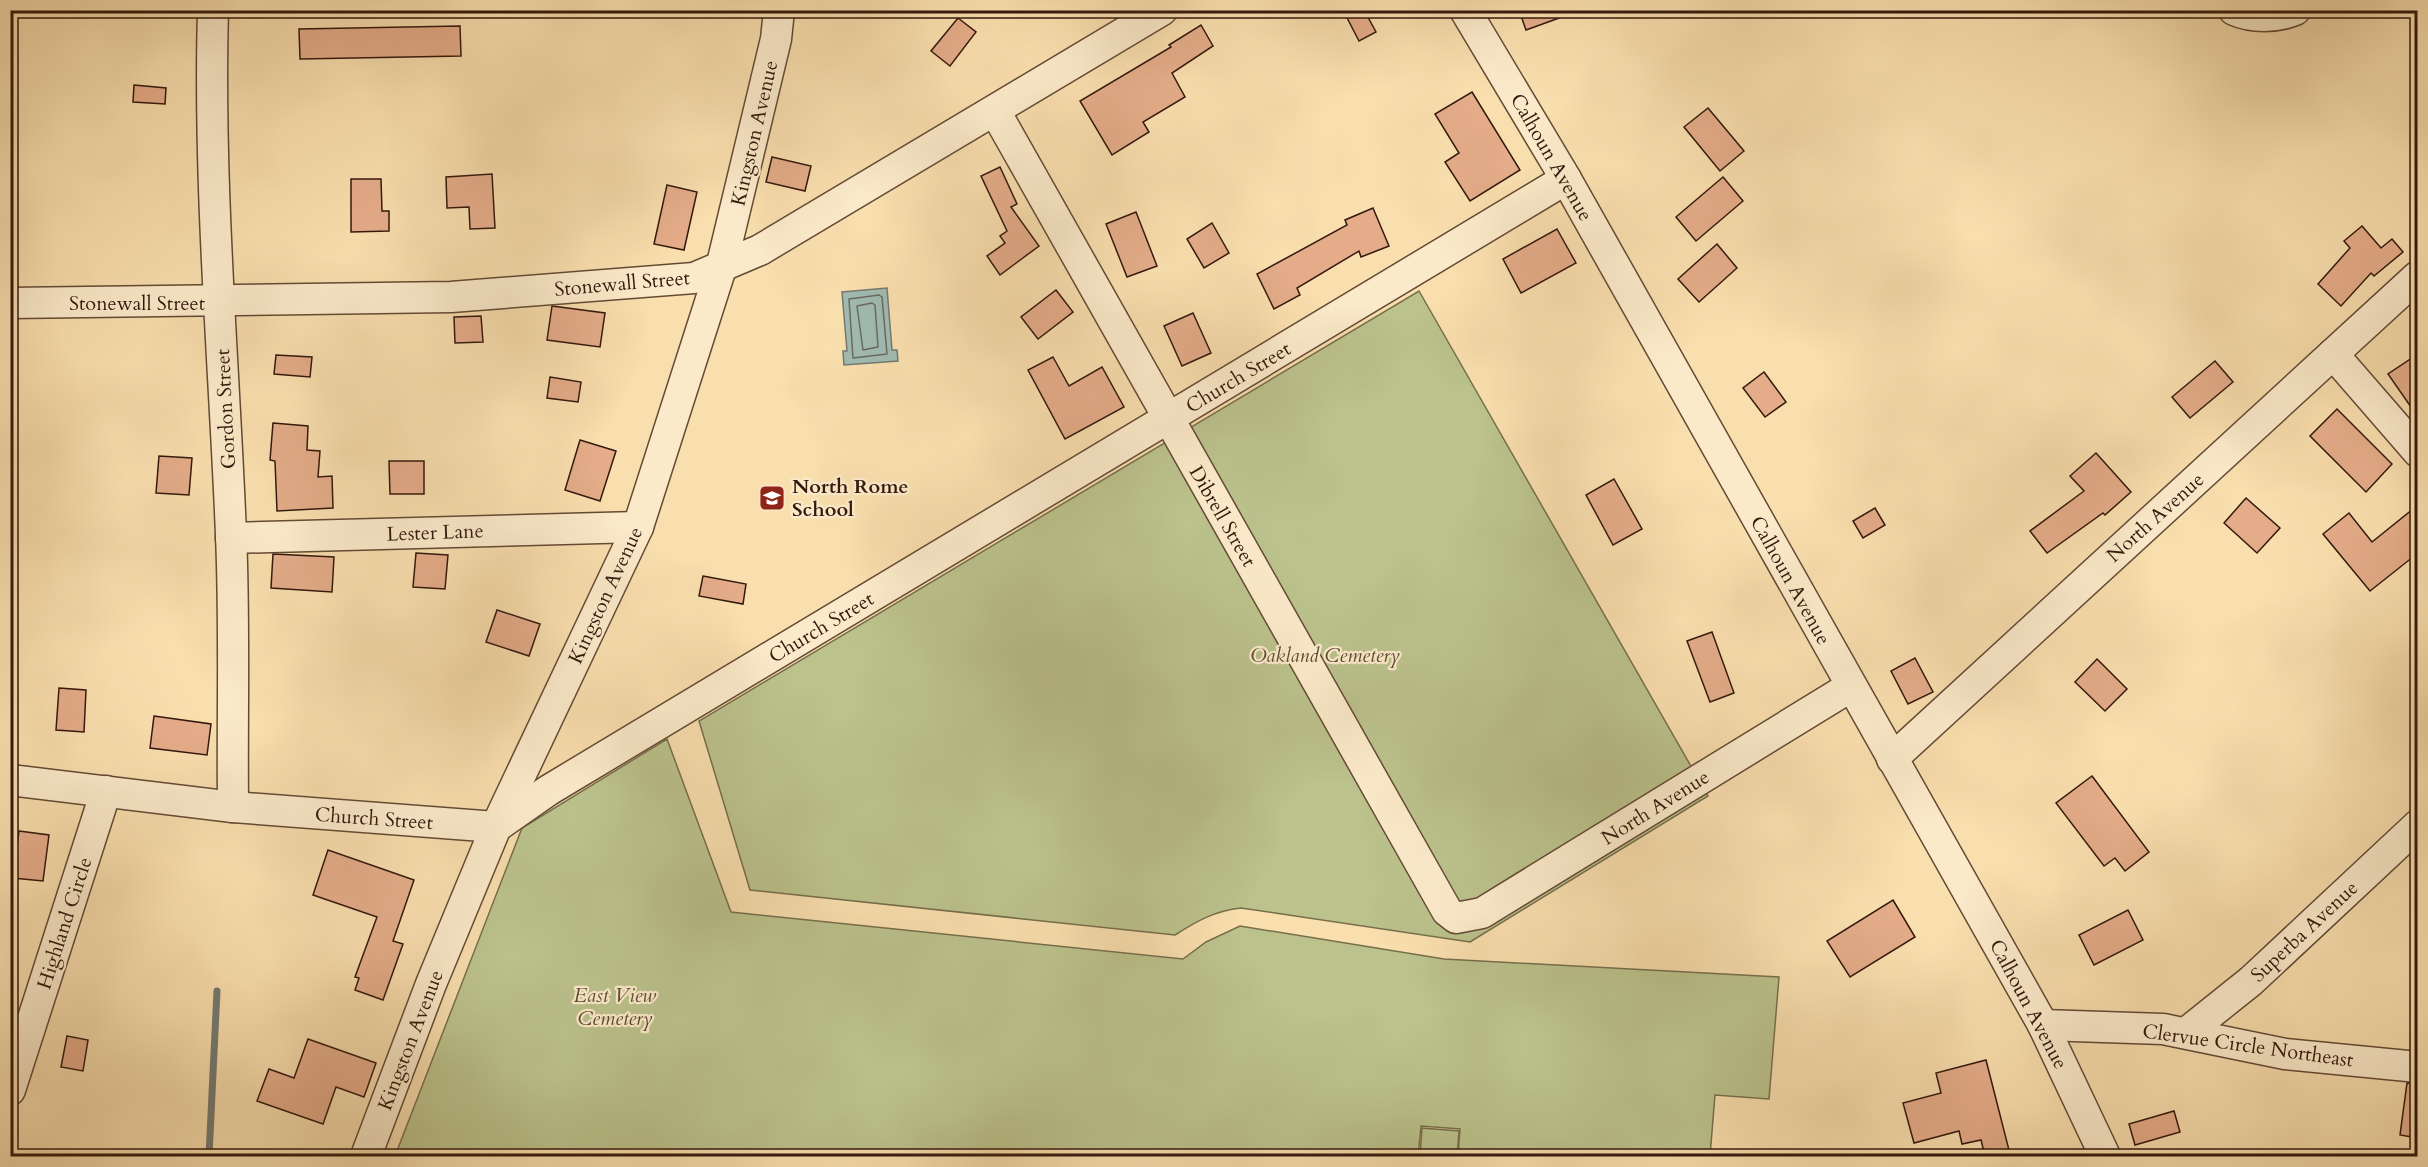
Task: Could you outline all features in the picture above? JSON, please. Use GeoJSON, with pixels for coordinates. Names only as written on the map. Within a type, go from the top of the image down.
{"type":"FeatureCollection","features":[{"type":"Feature","properties":{"kind":"street","name":"Gordon Street"},"geometry":{"type":"LineString","coordinates":[[213,10],[212,57],[219,302],[231,538],[233,807]]}},
{"type":"Feature","properties":{"kind":"street","name":"Kingston Avenue"},"geometry":{"type":"LineString","coordinates":[[366,1156],[430,984],[496,827],[638,527],[722,268],[776,39],[779,10]]}},
{"type":"Feature","properties":{"kind":"street","name":"Stonewall Street"},"geometry":{"type":"LineString","coordinates":[[10,303],[219,302],[451,297],[694,278],[760,250],[1162,10]]}},
{"type":"Feature","properties":{"kind":"street","name":"Calhoun Avenue"},"geometry":{"type":"LineString","coordinates":[[1465,10],[1566,179],[1850,687],[2043,1025],[2105,1156]]}},
{"type":"Feature","properties":{"kind":"street"},"geometry":{"type":"LineString","coordinates":[[2234,10],[2247,16],[2284,15],[2295,10]]}},
{"type":"Feature","properties":{"kind":"street","name":"Dibrell Street"},"geometry":{"type":"LineString","coordinates":[[994,111],[1447,911],[1456,918]]}},
{"type":"Feature","properties":{"kind":"street","name":"Church Street"},"geometry":{"type":"LineString","coordinates":[[10,780],[233,807],[496,827],[549,790],[1566,179]]}},
{"type":"Feature","properties":{"kind":"street","name":"North Avenue"},"geometry":{"type":"LineString","coordinates":[[1893,759],[2418,276]]}},
{"type":"Feature","properties":{"kind":"street"},"geometry":{"type":"LineString","coordinates":[[2333,354],[2418,452]]}},
{"type":"Feature","properties":{"kind":"street","name":"Lester Lane"},"geometry":{"type":"LineString","coordinates":[[231,538],[638,527]]}},
{"type":"Feature","properties":{"kind":"street","name":"North Avenue"},"geometry":{"type":"LineString","coordinates":[[1456,918],[1482,913],[1850,687]]}},
{"type":"Feature","properties":{"kind":"street","name":"Highland Circle"},"geometry":{"type":"LineString","coordinates":[[10,1090],[106,791]]}},
{"type":"Feature","properties":{"kind":"street","name":"Superba Avenue"},"geometry":{"type":"LineString","coordinates":[[2186,1033],[2251,981],[2418,825]]}},
{"type":"Feature","properties":{"kind":"street","name":"Clervue Circle Northeast"},"geometry":{"type":"LineString","coordinates":[[2043,1025],[2163,1029],[2226,1044],[2286,1054],[2418,1067]]}},
{"type":"Feature","properties":{"kind":"green space","name":"Oakland Cemetery"},"geometry":{"type":"Polygon","coordinates":[[[1419,291],[1708,796],[1470,942],[1241,908],[1206,917],[1175,935],[750,890],[699,721],[1419,291]]]}},
{"type":"Feature","properties":{"kind":"green space","name":"East View Cemetery"},"geometry":{"type":"Polygon","coordinates":[[[667,739],[731,912],[1183,959],[1206,942],[1240,926],[1444,959],[1779,977],[1769,1099],[1715,1095],[1710,1156],[1458,1156],[1460,1129],[1421,1126],[1418,1156],[395,1156],[522,828],[667,739]]]}},
{"type":"Feature","properties":{"kind":"green space"},"geometry":{"type":"Polygon","coordinates":[[[1422,1128],[1459,1131],[1457,1156],[1420,1156],[1422,1128]]]}},
{"type":"Feature","properties":{"kind":"water"},"geometry":{"type":"Polygon","coordinates":[[[887,288],[892,350],[897,350],[898,361],[844,365],[843,351],[847,351],[842,292],[887,288]]]}},
{"type":"Feature","properties":{"kind":"building"},"geometry":{"type":"Polygon","coordinates":[[[1343,10],[1364,10],[1376,32],[1359,41],[1343,10]]]}},
{"type":"Feature","properties":{"kind":"building"},"geometry":{"type":"Polygon","coordinates":[[[1519,10],[1572,10],[1573,13],[1526,30],[1519,10]]]}},
{"type":"Feature","properties":{"kind":"building"},"geometry":{"type":"Polygon","coordinates":[[[958,18],[976,32],[950,66],[931,51],[958,18]]]}},
{"type":"Feature","properties":{"kind":"building"},"geometry":{"type":"Polygon","coordinates":[[[1201,25],[1213,46],[1172,73],[1185,97],[1143,122],[1149,132],[1112,155],[1080,101],[1171,47],[1169,45],[1201,25]]]}},
{"type":"Feature","properties":{"kind":"building"},"geometry":{"type":"Polygon","coordinates":[[[460,26],[461,56],[300,59],[299,29],[460,26]]]}},
{"type":"Feature","properties":{"kind":"building"},"geometry":{"type":"Polygon","coordinates":[[[134,85],[166,88],[165,104],[133,102],[134,85]]]}},
{"type":"Feature","properties":{"kind":"building"},"geometry":{"type":"Polygon","coordinates":[[[1472,92],[1520,170],[1470,201],[1445,162],[1459,153],[1435,114],[1472,92]]]}},
{"type":"Feature","properties":{"kind":"building"},"geometry":{"type":"Polygon","coordinates":[[[1708,108],[1744,151],[1720,171],[1684,127],[1708,108]]]}},
{"type":"Feature","properties":{"kind":"building"},"geometry":{"type":"Polygon","coordinates":[[[772,157],[811,166],[805,191],[766,182],[772,157]]]}},
{"type":"Feature","properties":{"kind":"building"},"geometry":{"type":"Polygon","coordinates":[[[1000,167],[1017,204],[1011,207],[1039,246],[1000,275],[987,256],[1005,243],[1000,236],[1007,231],[981,176],[1000,167]]]}},
{"type":"Feature","properties":{"kind":"building"},"geometry":{"type":"Polygon","coordinates":[[[492,174],[495,228],[470,229],[469,207],[447,208],[446,177],[492,174]]]}},
{"type":"Feature","properties":{"kind":"building"},"geometry":{"type":"Polygon","coordinates":[[[1723,177],[1743,201],[1696,241],[1676,217],[1723,177]]]}},
{"type":"Feature","properties":{"kind":"building"},"geometry":{"type":"Polygon","coordinates":[[[351,179],[381,179],[382,211],[389,211],[389,231],[351,232],[351,179]]]}},
{"type":"Feature","properties":{"kind":"building"},"geometry":{"type":"Polygon","coordinates":[[[667,185],[697,192],[684,250],[654,244],[667,185]]]}},
{"type":"Feature","properties":{"kind":"building"},"geometry":{"type":"Polygon","coordinates":[[[1373,208],[1389,246],[1361,257],[1359,251],[1297,288],[1300,295],[1274,309],[1257,274],[1347,225],[1345,220],[1373,208]]]}},
{"type":"Feature","properties":{"kind":"building"},"geometry":{"type":"Polygon","coordinates":[[[1136,212],[1157,266],[1127,277],[1106,224],[1136,212]]]}},
{"type":"Feature","properties":{"kind":"building"},"geometry":{"type":"Polygon","coordinates":[[[1212,223],[1229,253],[1204,268],[1187,239],[1212,223]]]}},
{"type":"Feature","properties":{"kind":"building"},"geometry":{"type":"Polygon","coordinates":[[[2362,226],[2381,248],[2392,239],[2403,252],[2374,276],[2371,273],[2341,306],[2318,284],[2350,248],[2344,241],[2362,226]]]}},
{"type":"Feature","properties":{"kind":"building"},"geometry":{"type":"Polygon","coordinates":[[[1557,229],[1576,263],[1521,293],[1503,259],[1557,229]]]}},
{"type":"Feature","properties":{"kind":"building"},"geometry":{"type":"Polygon","coordinates":[[[1717,244],[1737,268],[1699,302],[1678,279],[1717,244]]]}},
{"type":"Feature","properties":{"kind":"building"},"geometry":{"type":"Polygon","coordinates":[[[1056,290],[1073,312],[1038,339],[1021,317],[1056,290]]]}},
{"type":"Feature","properties":{"kind":"building"},"geometry":{"type":"Polygon","coordinates":[[[552,306],[605,313],[600,347],[547,340],[552,306]]]}},
{"type":"Feature","properties":{"kind":"building"},"geometry":{"type":"Polygon","coordinates":[[[1193,313],[1211,353],[1182,366],[1164,326],[1193,313]]]}},
{"type":"Feature","properties":{"kind":"building"},"geometry":{"type":"Polygon","coordinates":[[[481,316],[483,342],[455,343],[454,317],[481,316]]]}},
{"type":"Feature","properties":{"kind":"building"},"geometry":{"type":"Polygon","coordinates":[[[2418,354],[2418,417],[2388,374],[2418,354]]]}},
{"type":"Feature","properties":{"kind":"building"},"geometry":{"type":"Polygon","coordinates":[[[276,355],[312,357],[310,377],[274,374],[276,355]]]}},
{"type":"Feature","properties":{"kind":"building"},"geometry":{"type":"Polygon","coordinates":[[[1053,357],[1069,386],[1102,367],[1124,407],[1065,439],[1028,370],[1053,357]]]}},
{"type":"Feature","properties":{"kind":"building"},"geometry":{"type":"Polygon","coordinates":[[[2215,361],[2233,382],[2190,418],[2172,397],[2215,361]]]}},
{"type":"Feature","properties":{"kind":"building"},"geometry":{"type":"Polygon","coordinates":[[[1764,372],[1786,402],[1765,417],[1743,388],[1764,372]]]}},
{"type":"Feature","properties":{"kind":"building"},"geometry":{"type":"Polygon","coordinates":[[[550,377],[581,382],[578,402],[547,398],[550,377]]]}},
{"type":"Feature","properties":{"kind":"building"},"geometry":{"type":"Polygon","coordinates":[[[2337,409],[2392,464],[2366,492],[2310,436],[2337,409]]]}},
{"type":"Feature","properties":{"kind":"building"},"geometry":{"type":"Polygon","coordinates":[[[273,423],[308,426],[307,450],[320,451],[318,477],[332,476],[333,508],[277,511],[275,461],[270,460],[273,423]]]}},
{"type":"Feature","properties":{"kind":"building"},"geometry":{"type":"Polygon","coordinates":[[[580,440],[616,451],[600,501],[565,490],[580,440]]]}},
{"type":"Feature","properties":{"kind":"building"},"geometry":{"type":"Polygon","coordinates":[[[2096,453],[2131,492],[2105,515],[2103,513],[2047,553],[2030,531],[2084,491],[2070,476],[2096,453]]]}},
{"type":"Feature","properties":{"kind":"building"},"geometry":{"type":"Polygon","coordinates":[[[159,456],[192,458],[189,495],[156,493],[159,456]]]}},
{"type":"Feature","properties":{"kind":"building"},"geometry":{"type":"Polygon","coordinates":[[[389,461],[424,461],[424,494],[390,494],[389,461]]]}},
{"type":"Feature","properties":{"kind":"building"},"geometry":{"type":"Polygon","coordinates":[[[1614,479],[1642,529],[1613,545],[1586,495],[1614,479]]]}},
{"type":"Feature","properties":{"kind":"building"},"geometry":{"type":"Polygon","coordinates":[[[2246,498],[2280,528],[2257,553],[2224,523],[2246,498]]]}},
{"type":"Feature","properties":{"kind":"building"},"geometry":{"type":"Polygon","coordinates":[[[2418,505],[2418,553],[2370,591],[2323,534],[2349,513],[2372,542],[2418,505]]]}},
{"type":"Feature","properties":{"kind":"building"},"geometry":{"type":"Polygon","coordinates":[[[1875,508],[1885,525],[1863,538],[1853,521],[1875,508]]]}},
{"type":"Feature","properties":{"kind":"building"},"geometry":{"type":"Polygon","coordinates":[[[416,553],[448,555],[445,589],[413,587],[416,553]]]}},
{"type":"Feature","properties":{"kind":"building"},"geometry":{"type":"Polygon","coordinates":[[[273,554],[334,557],[332,592],[271,588],[273,554]]]}},
{"type":"Feature","properties":{"kind":"building"},"geometry":{"type":"Polygon","coordinates":[[[703,576],[746,584],[743,604],[699,596],[703,576]]]}},
{"type":"Feature","properties":{"kind":"building"},"geometry":{"type":"Polygon","coordinates":[[[497,610],[540,624],[529,656],[486,642],[497,610]]]}},
{"type":"Feature","properties":{"kind":"building"},"geometry":{"type":"Polygon","coordinates":[[[1712,632],[1734,693],[1710,702],[1687,641],[1712,632]]]}},
{"type":"Feature","properties":{"kind":"building"},"geometry":{"type":"Polygon","coordinates":[[[1915,658],[1933,692],[1908,704],[1891,671],[1915,658]]]}},
{"type":"Feature","properties":{"kind":"building"},"geometry":{"type":"Polygon","coordinates":[[[2097,659],[2127,689],[2105,711],[2075,682],[2097,659]]]}},
{"type":"Feature","properties":{"kind":"building"},"geometry":{"type":"Polygon","coordinates":[[[59,688],[86,690],[84,732],[56,730],[59,688]]]}},
{"type":"Feature","properties":{"kind":"building"},"geometry":{"type":"Polygon","coordinates":[[[154,716],[211,724],[207,755],[150,748],[154,716]]]}},
{"type":"Feature","properties":{"kind":"building"},"geometry":{"type":"Polygon","coordinates":[[[2092,776],[2149,852],[2125,871],[2115,858],[2104,866],[2056,803],[2092,776]]]}},
{"type":"Feature","properties":{"kind":"building"},"geometry":{"type":"Polygon","coordinates":[[[19,831],[49,835],[43,881],[13,878],[19,831]]]}},
{"type":"Feature","properties":{"kind":"building"},"geometry":{"type":"Polygon","coordinates":[[[328,850],[414,880],[393,941],[403,944],[383,1000],[355,990],[359,978],[355,977],[377,917],[313,895],[328,850]]]}},
{"type":"Feature","properties":{"kind":"building"},"geometry":{"type":"Polygon","coordinates":[[[1893,900],[1915,937],[1850,977],[1827,941],[1893,900]]]}},
{"type":"Feature","properties":{"kind":"building"},"geometry":{"type":"Polygon","coordinates":[[[2128,910],[2143,940],[2094,965],[2079,935],[2128,910]]]}},
{"type":"Feature","properties":{"kind":"building"},"geometry":{"type":"Polygon","coordinates":[[[67,1036],[88,1040],[83,1071],[61,1067],[67,1036]]]}},
{"type":"Feature","properties":{"kind":"building"},"geometry":{"type":"Polygon","coordinates":[[[308,1039],[376,1063],[364,1097],[336,1087],[323,1124],[257,1101],[269,1069],[294,1078],[308,1039]]]}},
{"type":"Feature","properties":{"kind":"building"},"geometry":{"type":"Polygon","coordinates":[[[1986,1060],[2010,1154],[1985,1156],[1981,1140],[1962,1144],[1959,1131],[1914,1143],[1903,1103],[1941,1093],[1936,1073],[1986,1060]]]}},
{"type":"Feature","properties":{"kind":"building"},"geometry":{"type":"Polygon","coordinates":[[[2407,1083],[2418,1084],[2418,1138],[2400,1135],[2407,1083]]]}},
{"type":"Feature","properties":{"kind":"building"},"geometry":{"type":"Polygon","coordinates":[[[2174,1111],[2180,1132],[2135,1145],[2129,1124],[2174,1111]]]}},
{"type":"Feature","properties":{"kind":"waterway"},"geometry":{"type":"LineString","coordinates":[[209,1156],[217,991]]}},
{"type":"Feature","properties":{"kind":"place","name":"North Rome School"},"geometry":{"type":"Point","coordinates":[772,498]}}]}
